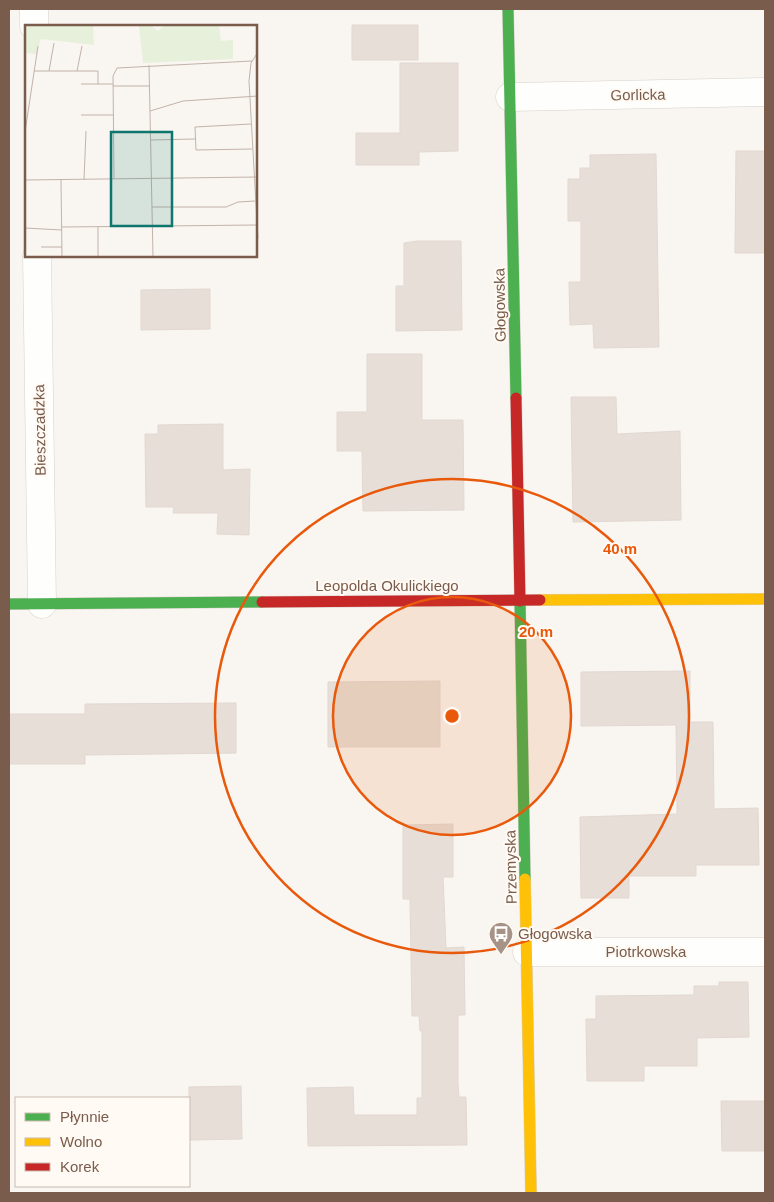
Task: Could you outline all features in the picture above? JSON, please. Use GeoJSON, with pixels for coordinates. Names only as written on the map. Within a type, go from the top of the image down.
{"type":"FeatureCollection","features":[{"type":"Feature","properties":{"kind":"street"},"geometry":{"type":"LineString","coordinates":[[34,9],[34,25]]}},
{"type":"Feature","properties":{"kind":"street","name":"Głogowska"},"geometry":{"type":"LineString","coordinates":[[508,9],[521,600]]}},
{"type":"Feature","properties":{"kind":"street","name":"Gorlicka"},"geometry":{"type":"LineString","coordinates":[[510,97],[765,92]]}},
{"type":"Feature","properties":{"kind":"street","name":"Bieszczadzka"},"geometry":{"type":"LineString","coordinates":[[37,258],[42,604]]}},
{"type":"Feature","properties":{"kind":"street","name":"Leopolda Okulickiego"},"geometry":{"type":"LineString","coordinates":[[9,604],[765,599]]}},
{"type":"Feature","properties":{"kind":"street","name":"Przemyska"},"geometry":{"type":"LineString","coordinates":[[521,600],[531,1193]]}},
{"type":"Feature","properties":{"kind":"street","name":"Piotrkowska"},"geometry":{"type":"LineString","coordinates":[[527,952],[765,952]]}},
{"type":"Feature","properties":{"kind":"building"},"geometry":{"type":"Polygon","coordinates":[[[352,25],[418,25],[418,60],[352,60],[352,25]]]}},
{"type":"Feature","properties":{"kind":"building"},"geometry":{"type":"Polygon","coordinates":[[[400,63],[458,63],[458,151],[419,152],[419,165],[356,165],[356,133],[400,133],[400,63]]]}},
{"type":"Feature","properties":{"kind":"building"},"geometry":{"type":"Polygon","coordinates":[[[736,151],[765,151],[765,253],[735,253],[736,151]]]}},
{"type":"Feature","properties":{"kind":"building"},"geometry":{"type":"Polygon","coordinates":[[[656,154],[659,347],[594,348],[593,324],[570,325],[569,282],[581,282],[581,221],[568,221],[568,179],[580,179],[580,168],[590,168],[590,155],[656,154]]]}},
{"type":"Feature","properties":{"kind":"building"},"geometry":{"type":"Polygon","coordinates":[[[417,241],[461,241],[462,330],[396,331],[396,286],[404,286],[404,243],[417,241]]]}},
{"type":"Feature","properties":{"kind":"building"},"geometry":{"type":"Polygon","coordinates":[[[210,289],[210,329],[141,330],[141,290],[210,289]]]}},
{"type":"Feature","properties":{"kind":"building"},"geometry":{"type":"Polygon","coordinates":[[[367,354],[422,354],[422,420],[463,420],[464,510],[363,511],[362,451],[337,451],[337,412],[367,412],[367,354]]]}},
{"type":"Feature","properties":{"kind":"building"},"geometry":{"type":"Polygon","coordinates":[[[571,397],[616,397],[617,434],[680,431],[681,520],[573,522],[571,397]]]}},
{"type":"Feature","properties":{"kind":"building"},"geometry":{"type":"Polygon","coordinates":[[[223,424],[223,470],[250,469],[249,535],[217,534],[218,513],[173,513],[174,507],[146,507],[145,434],[158,434],[158,425],[223,424]]]}},
{"type":"Feature","properties":{"kind":"building"},"geometry":{"type":"Polygon","coordinates":[[[690,671],[690,722],[713,722],[714,809],[758,808],[759,865],[696,865],[696,876],[629,876],[629,898],[581,898],[580,817],[677,814],[676,725],[581,726],[581,672],[690,671]]]}},
{"type":"Feature","properties":{"kind":"building"},"geometry":{"type":"Polygon","coordinates":[[[440,681],[440,747],[328,747],[328,682],[440,681]]]}},
{"type":"Feature","properties":{"kind":"building"},"geometry":{"type":"Polygon","coordinates":[[[236,703],[236,753],[85,755],[85,764],[9,764],[9,714],[85,714],[85,704],[236,703]]]}},
{"type":"Feature","properties":{"kind":"building"},"geometry":{"type":"Polygon","coordinates":[[[453,824],[453,877],[443,877],[446,948],[464,947],[465,1015],[458,1015],[458,1084],[459,1097],[466,1097],[467,1145],[308,1146],[307,1088],[353,1087],[354,1115],[417,1115],[417,1098],[422,1098],[422,1031],[420,1031],[419,1016],[412,1016],[410,899],[403,899],[403,825],[453,824]]]}},
{"type":"Feature","properties":{"kind":"building"},"geometry":{"type":"Polygon","coordinates":[[[719,982],[748,982],[749,1037],[697,1038],[697,1066],[644,1066],[644,1081],[587,1081],[586,1019],[596,1019],[596,996],[694,995],[694,986],[719,986],[719,982]]]}},
{"type":"Feature","properties":{"kind":"building"},"geometry":{"type":"Polygon","coordinates":[[[241,1086],[242,1139],[190,1140],[189,1087],[241,1086]]]}},
{"type":"Feature","properties":{"kind":"building"},"geometry":{"type":"Polygon","coordinates":[[[721,1101],[765,1101],[765,1151],[722,1151],[721,1101]]]}},
{"type":"Feature","properties":{"kind":"traffic: fast"},"geometry":{"type":"LineString","coordinates":[[508,9],[516,398]]}},
{"type":"Feature","properties":{"kind":"traffic: fast"},"geometry":{"type":"LineString","coordinates":[[520,601],[525,879]]}},
{"type":"Feature","properties":{"kind":"traffic: fast"},"geometry":{"type":"LineString","coordinates":[[9,604],[262,602]]}},
{"type":"Feature","properties":{"kind":"traffic: slow"},"geometry":{"type":"LineString","coordinates":[[540,600],[765,599]]}},
{"type":"Feature","properties":{"kind":"traffic: slow"},"geometry":{"type":"LineString","coordinates":[[525,879],[531,1193]]}},
{"type":"Feature","properties":{"kind":"traffic: jam"},"geometry":{"type":"LineString","coordinates":[[516,398],[520,601]]}},
{"type":"Feature","properties":{"kind":"traffic: jam"},"geometry":{"type":"LineString","coordinates":[[262,602],[540,600]]}},
{"type":"Feature","properties":{"kind":"place","name":"Głogowska"},"geometry":{"type":"Point","coordinates":[501,955]}}]}
